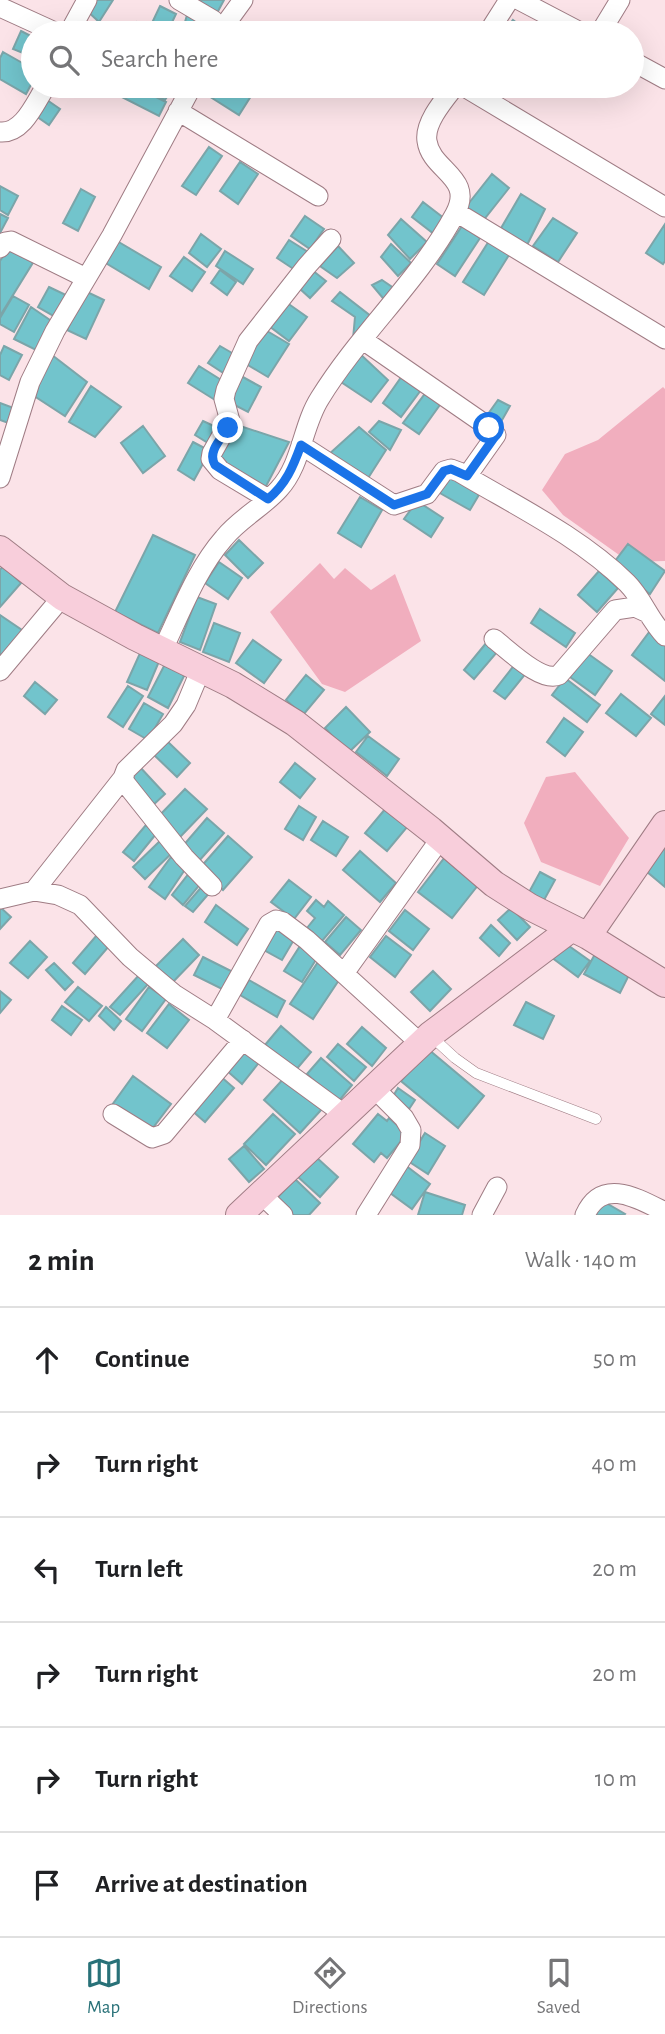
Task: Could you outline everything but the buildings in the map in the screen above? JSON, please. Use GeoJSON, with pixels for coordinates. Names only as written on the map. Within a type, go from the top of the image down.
{"type":"FeatureCollection","features":[{"type":"Feature","properties":{"kind":"street"},"geometry":{"type":"LineString","coordinates":[[76,21],[87,0]]}},
{"type":"Feature","properties":{"kind":"street"},"geometry":{"type":"LineString","coordinates":[[179,0],[213,21]]}},
{"type":"Feature","properties":{"kind":"street"},"geometry":{"type":"LineString","coordinates":[[226,21],[243,0]]}},
{"type":"Feature","properties":{"kind":"street"},"geometry":{"type":"LineString","coordinates":[[496,21],[509,0]]}},
{"type":"Feature","properties":{"kind":"street"},"geometry":{"type":"LineString","coordinates":[[519,0],[559,21]]}},
{"type":"Feature","properties":{"kind":"street"},"geometry":{"type":"LineString","coordinates":[[607,21],[620,0]]}},
{"type":"Feature","properties":{"kind":"street"},"geometry":{"type":"LineString","coordinates":[[0,7],[31,21]]}},
{"type":"Feature","properties":{"kind":"street"},"geometry":{"type":"LineString","coordinates":[[644,68],[665,79]]}},
{"type":"Feature","properties":{"kind":"street"},"geometry":{"type":"LineString","coordinates":[[0,132],[19,128],[38,98]]}},
{"type":"Feature","properties":{"kind":"street"},"geometry":{"type":"LineString","coordinates":[[0,478],[30,382],[55,331],[112,235],[185,98]]}},
{"type":"Feature","properties":{"kind":"street"},"geometry":{"type":"LineString","coordinates":[[163,649],[210,557],[224,537],[280,489],[292,469],[307,422],[320,397],[417,271],[456,212],[461,196],[457,182],[432,154],[427,141],[428,128],[447,98]]}},
{"type":"Feature","properties":{"kind":"street"},"geometry":{"type":"LineString","coordinates":[[483,98],[665,207]]}},
{"type":"Feature","properties":{"kind":"street"},"geometry":{"type":"LineString","coordinates":[[178,111],[318,196]]}},
{"type":"Feature","properties":{"kind":"street"},"geometry":{"type":"LineString","coordinates":[[456,212],[665,339]]}},
{"type":"Feature","properties":{"kind":"street"},"geometry":{"type":"LineString","coordinates":[[268,499],[220,470],[211,459],[230,421],[225,399],[226,390],[248,341],[331,239]]}},
{"type":"Feature","properties":{"kind":"street"},"geometry":{"type":"LineString","coordinates":[[0,248],[5,242],[17,244],[86,278]]}},
{"type":"Feature","properties":{"kind":"street"},"geometry":{"type":"LineString","coordinates":[[363,340],[483,423],[496,435],[467,476]]}},
{"type":"Feature","properties":{"kind":"street"},"geometry":{"type":"LineString","coordinates":[[301,445],[394,505],[427,494],[444,471],[451,469],[467,476],[578,543],[626,583],[665,636]]}},
{"type":"Feature","properties":{"kind":"street"},"geometry":{"type":"LineString","coordinates":[[0,549],[62,597],[201,669],[295,723],[441,838],[494,884],[665,984]]}},
{"type":"Feature","properties":{"kind":"street"},"geometry":{"type":"LineString","coordinates":[[0,671],[62,597]]}},
{"type":"Feature","properties":{"kind":"street"},"geometry":{"type":"LineString","coordinates":[[494,639],[542,676],[554,677],[559,675],[615,610],[635,607],[648,613]]}},
{"type":"Feature","properties":{"kind":"street"},"geometry":{"type":"LineString","coordinates":[[34,891],[123,778],[126,770],[173,724],[186,705],[201,669]]}},
{"type":"Feature","properties":{"kind":"street"},"geometry":{"type":"LineString","coordinates":[[123,778],[184,857],[212,886]]}},
{"type":"Feature","properties":{"kind":"street"},"geometry":{"type":"LineString","coordinates":[[239,1215],[426,1040],[580,932],[665,824]]}},
{"type":"Feature","properties":{"kind":"street"},"geometry":{"type":"LineString","coordinates":[[345,972],[441,838]]}},
{"type":"Feature","properties":{"kind":"street"},"geometry":{"type":"LineString","coordinates":[[0,899],[34,891],[58,895],[80,905],[130,957],[174,994],[215,1020],[345,1115]]}},
{"type":"Feature","properties":{"kind":"street"},"geometry":{"type":"LineString","coordinates":[[215,1020],[269,924],[276,920],[283,922],[426,1040]]}},
{"type":"Feature","properties":{"kind":"street"},"geometry":{"type":"LineString","coordinates":[[113,1114],[152,1138],[164,1134],[243,1040]]}},
{"type":"Feature","properties":{"kind":"street"},"geometry":{"type":"LineString","coordinates":[[366,1215],[410,1145],[411,1130],[404,1118],[374,1088]]}},
{"type":"Feature","properties":{"kind":"street"},"geometry":{"type":"LineString","coordinates":[[482,1215],[496,1187]]}},
{"type":"Feature","properties":{"kind":"street"},"geometry":{"type":"LineString","coordinates":[[585,1215],[591,1202],[603,1194],[621,1193],[665,1212]]}},
{"type":"Feature","properties":{"kind":"street"},"geometry":{"type":"LineString","coordinates":[[261,1194],[283,1215]]}},
{"type":"Feature","properties":{"kind":"lane"},"geometry":{"type":"LineString","coordinates":[[426,1040],[476,1073],[596,1119]]}},
{"type":"Feature","properties":{"kind":"shaded area"},"geometry":{"type":"Polygon","coordinates":[[[663,387],[665,561],[629,562],[563,515],[542,490],[565,454],[598,440],[663,387]]]}},
{"type":"Feature","properties":{"kind":"shaded area"},"geometry":{"type":"Polygon","coordinates":[[[320,563],[334,579],[345,568],[371,590],[395,574],[421,641],[345,692],[322,684],[270,612],[320,563]]]}},
{"type":"Feature","properties":{"kind":"shaded area"},"geometry":{"type":"Polygon","coordinates":[[[575,772],[629,838],[600,886],[541,862],[524,823],[546,777],[575,772]]]}},
{"type":"Feature","properties":{"kind":"route"},"geometry":{"type":"LineString","coordinates":[[228,428],[211,459],[220,470],[268,499],[280,489],[292,469],[301,445],[394,505],[427,494],[439,474],[444,471],[451,469],[467,476],[496,435],[489,428]]}}]}
